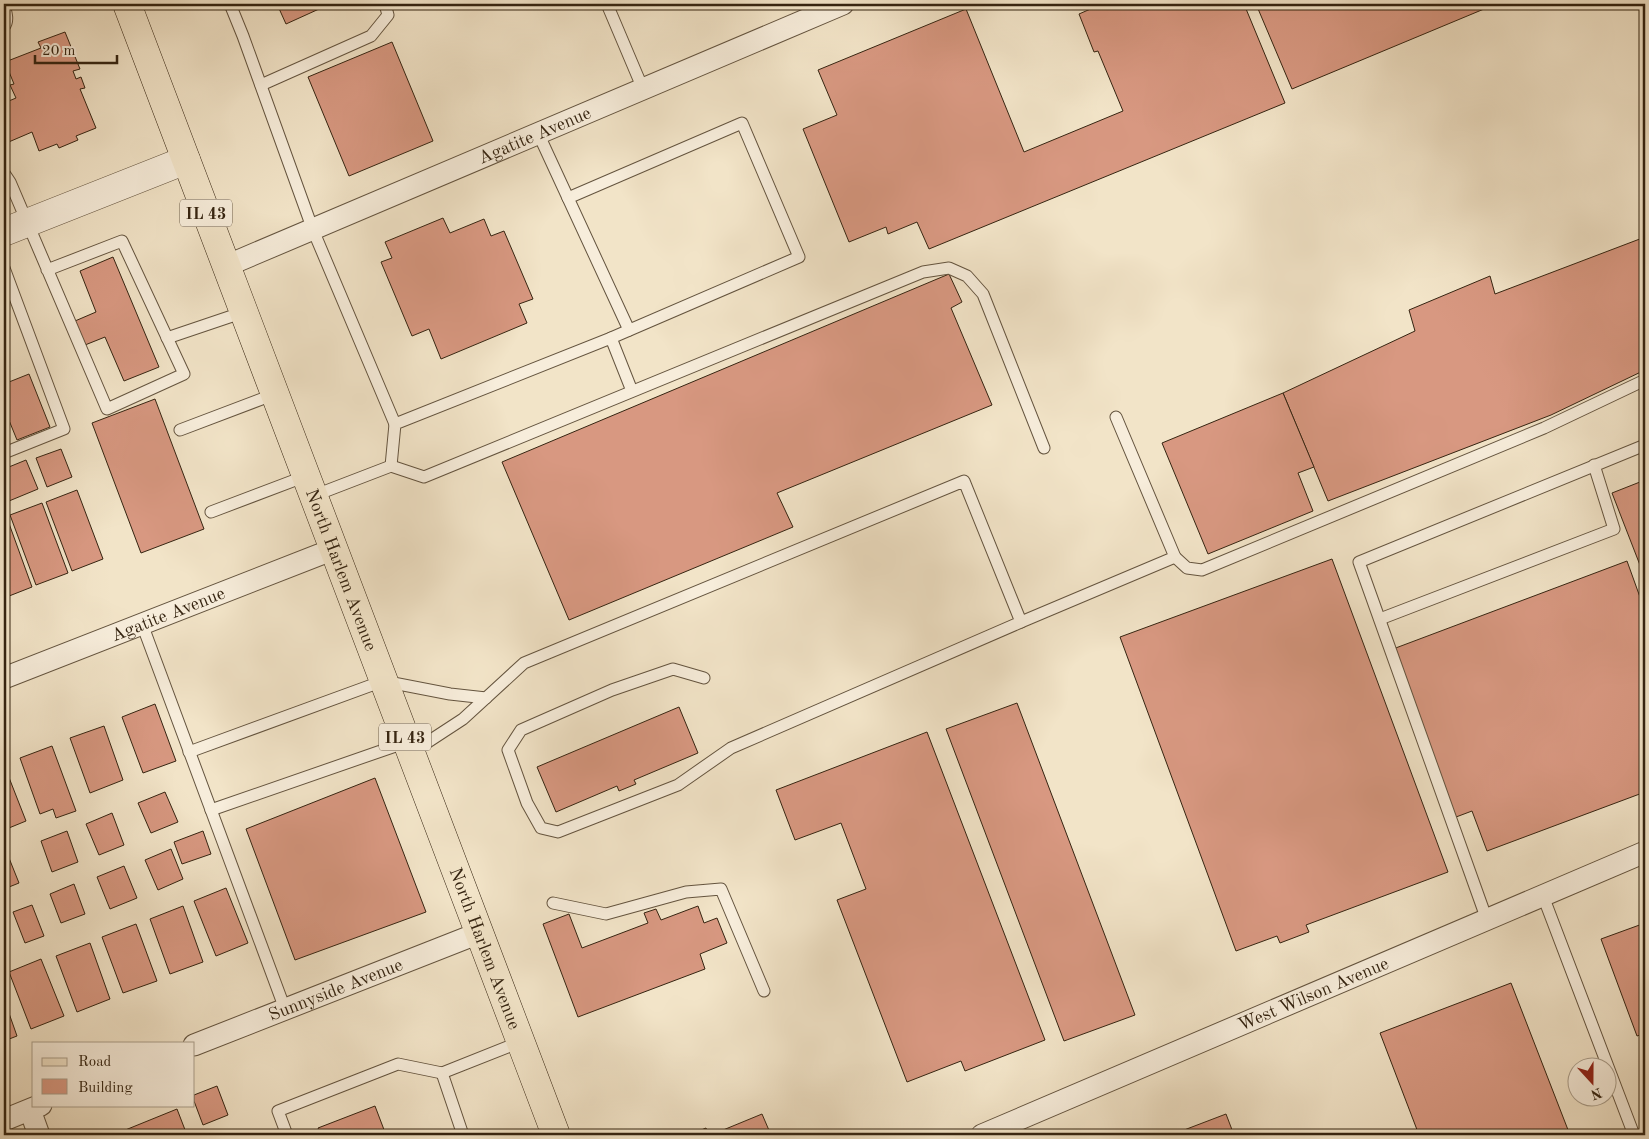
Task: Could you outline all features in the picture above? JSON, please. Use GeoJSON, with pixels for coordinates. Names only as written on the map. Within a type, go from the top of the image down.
{"type":"FeatureCollection","features":[{"type":"Feature","properties":{"kind":"main road","name":"North Harlem Avenue"},"geometry":{"type":"LineString","coordinates":[[127,4],[556,1135]]}},
{"type":"Feature","properties":{"kind":"street","name":"Agatite Avenue"},"geometry":{"type":"LineString","coordinates":[[226,266],[843,4]]}},
{"type":"Feature","properties":{"kind":"street"},"geometry":{"type":"LineString","coordinates":[[15,227],[186,160]]}},
{"type":"Feature","properties":{"kind":"street","name":"Agatite Avenue"},"geometry":{"type":"LineString","coordinates":[[4,678],[334,549]]}},
{"type":"Feature","properties":{"kind":"street","name":"West Wilson Avenue"},"geometry":{"type":"LineString","coordinates":[[982,1135],[1645,852]]}},
{"type":"Feature","properties":{"kind":"street","name":"Sunnyside Avenue"},"geometry":{"type":"LineString","coordinates":[[195,1045],[479,933]]}},
{"type":"Feature","properties":{"kind":"street"},"geometry":{"type":"LineString","coordinates":[[4,1120],[35,1107],[39,1135]]}},
{"type":"Feature","properties":{"kind":"lane"},"geometry":{"type":"LineString","coordinates":[[230,4],[312,230],[395,424],[391,466]]}},
{"type":"Feature","properties":{"kind":"lane"},"geometry":{"type":"LineString","coordinates":[[260,85],[371,36],[388,15],[385,4]]}},
{"type":"Feature","properties":{"kind":"lane"},"geometry":{"type":"LineString","coordinates":[[607,4],[643,89]]}},
{"type":"Feature","properties":{"kind":"lane"},"geometry":{"type":"LineString","coordinates":[[4,5],[7,14],[4,27]]}},
{"type":"Feature","properties":{"kind":"lane"},"geometry":{"type":"LineString","coordinates":[[395,424],[611,338],[799,257],[742,124],[568,198]]}},
{"type":"Feature","properties":{"kind":"lane"},"geometry":{"type":"LineString","coordinates":[[538,133],[629,330]]}},
{"type":"Feature","properties":{"kind":"lane"},"geometry":{"type":"LineString","coordinates":[[4,173],[10,182],[15,227],[47,270],[107,409],[184,374],[122,241],[47,270]]}},
{"type":"Feature","properties":{"kind":"lane"},"geometry":{"type":"LineString","coordinates":[[4,268],[64,429],[4,453]]}},
{"type":"Feature","properties":{"kind":"lane"},"geometry":{"type":"LineString","coordinates":[[211,512],[391,466],[424,476],[923,272],[949,268],[967,276],[983,294],[1044,448]]}},
{"type":"Feature","properties":{"kind":"lane"},"geometry":{"type":"LineString","coordinates":[[167,338],[244,312]]}},
{"type":"Feature","properties":{"kind":"lane"},"geometry":{"type":"LineString","coordinates":[[611,338],[632,391]]}},
{"type":"Feature","properties":{"kind":"lane"},"geometry":{"type":"LineString","coordinates":[[1116,417],[1175,557],[1187,568],[1202,570],[1544,428],[1645,380]]}},
{"type":"Feature","properties":{"kind":"lane"},"geometry":{"type":"LineString","coordinates":[[180,430],[275,394]]}},
{"type":"Feature","properties":{"kind":"lane"},"geometry":{"type":"LineString","coordinates":[[1487,920],[1359,562],[1645,445]]}},
{"type":"Feature","properties":{"kind":"lane"},"geometry":{"type":"LineString","coordinates":[[1380,619],[1614,529],[1594,465]]}},
{"type":"Feature","properties":{"kind":"lane"},"geometry":{"type":"LineString","coordinates":[[211,810],[409,748],[463,719],[524,663],[964,482],[1021,622]]}},
{"type":"Feature","properties":{"kind":"lane"},"geometry":{"type":"LineString","coordinates":[[704,678],[672,669],[612,690],[521,730],[508,750],[526,803],[541,828],[558,832],[678,785],[731,748],[1175,557]]}},
{"type":"Feature","properties":{"kind":"lane"},"geometry":{"type":"LineString","coordinates":[[142,624],[285,1009]]}},
{"type":"Feature","properties":{"kind":"lane"},"geometry":{"type":"LineString","coordinates":[[189,752],[384,681],[486,698]]}},
{"type":"Feature","properties":{"kind":"lane"},"geometry":{"type":"LineString","coordinates":[[552,904],[606,914],[686,892],[720,889],[764,991]]}},
{"type":"Feature","properties":{"kind":"lane"},"geometry":{"type":"LineString","coordinates":[[1543,896],[1634,1135]]}},
{"type":"Feature","properties":{"kind":"lane"},"geometry":{"type":"LineString","coordinates":[[288,1135],[278,1110],[398,1064],[442,1073],[520,1042]]}},
{"type":"Feature","properties":{"kind":"lane"},"geometry":{"type":"LineString","coordinates":[[442,1073],[463,1135]]}},
{"type":"Feature","properties":{"kind":"building"},"geometry":{"type":"Polygon","coordinates":[[[277,4],[330,4],[286,24],[277,4]]]}},
{"type":"Feature","properties":{"kind":"building"},"geometry":{"type":"Polygon","coordinates":[[[1102,4],[1244,4],[1285,103],[929,249],[917,222],[888,234],[886,227],[849,242],[803,129],[837,115],[818,70],[966,9],[1024,152],[1123,111],[1098,51],[1094,52],[1079,14],[1102,4]]]}},
{"type":"Feature","properties":{"kind":"building"},"geometry":{"type":"Polygon","coordinates":[[[1256,4],[1496,4],[1292,89],[1256,4]]]}},
{"type":"Feature","properties":{"kind":"building"},"geometry":{"type":"Polygon","coordinates":[[[65,32],[80,69],[73,71],[76,79],[81,77],[85,88],[80,89],[96,128],[76,136],[78,140],[59,148],[57,144],[39,151],[32,132],[4,144],[4,103],[16,98],[10,85],[14,84],[5,62],[41,48],[38,42],[65,32]]]}},
{"type":"Feature","properties":{"kind":"building"},"geometry":{"type":"Polygon","coordinates":[[[392,42],[433,141],[349,176],[308,77],[392,42]]]}},
{"type":"Feature","properties":{"kind":"building"},"geometry":{"type":"Polygon","coordinates":[[[443,218],[450,233],[484,219],[491,236],[504,231],[533,299],[519,304],[527,323],[441,359],[429,329],[412,336],[381,262],[392,258],[385,242],[443,218]]]}},
{"type":"Feature","properties":{"kind":"building"},"geometry":{"type":"Polygon","coordinates":[[[1645,237],[1645,370],[1551,415],[1328,501],[1283,393],[1415,331],[1409,310],[1490,276],[1495,294],[1645,237]]]}},
{"type":"Feature","properties":{"kind":"building"},"geometry":{"type":"Polygon","coordinates":[[[113,257],[159,367],[124,381],[105,337],[85,345],[75,321],[96,312],[80,271],[113,257]]]}},
{"type":"Feature","properties":{"kind":"building"},"geometry":{"type":"Polygon","coordinates":[[[949,274],[962,302],[951,308],[992,405],[777,493],[793,527],[569,620],[502,462],[949,274]]]}},
{"type":"Feature","properties":{"kind":"building"},"geometry":{"type":"Polygon","coordinates":[[[29,374],[50,427],[17,440],[4,408],[4,384],[29,374]]]}},
{"type":"Feature","properties":{"kind":"building"},"geometry":{"type":"Polygon","coordinates":[[[1283,393],[1314,467],[1298,473],[1313,511],[1208,554],[1162,443],[1283,393]]]}},
{"type":"Feature","properties":{"kind":"building"},"geometry":{"type":"Polygon","coordinates":[[[155,399],[204,529],[141,553],[92,423],[155,399]]]}},
{"type":"Feature","properties":{"kind":"building"},"geometry":{"type":"Polygon","coordinates":[[[61,449],[72,477],[47,487],[36,458],[61,449]]]}},
{"type":"Feature","properties":{"kind":"building"},"geometry":{"type":"Polygon","coordinates":[[[26,460],[38,489],[9,501],[4,489],[4,469],[26,460]]]}},
{"type":"Feature","properties":{"kind":"building"},"geometry":{"type":"Polygon","coordinates":[[[1645,480],[1645,578],[1612,493],[1645,480]]]}},
{"type":"Feature","properties":{"kind":"building"},"geometry":{"type":"Polygon","coordinates":[[[77,490],[103,559],[72,571],[46,502],[77,490]]]}},
{"type":"Feature","properties":{"kind":"building"},"geometry":{"type":"Polygon","coordinates":[[[42,503],[68,573],[36,585],[10,515],[42,503]]]}},
{"type":"Feature","properties":{"kind":"building"},"geometry":{"type":"Polygon","coordinates":[[[7,518],[32,587],[4,598],[4,519],[7,518]]]}},
{"type":"Feature","properties":{"kind":"building"},"geometry":{"type":"Polygon","coordinates":[[[1332,559],[1448,872],[1306,925],[1309,932],[1280,943],[1277,936],[1236,951],[1120,637],[1332,559]]]}},
{"type":"Feature","properties":{"kind":"building"},"geometry":{"type":"Polygon","coordinates":[[[1627,561],[1645,611],[1645,792],[1487,851],[1472,811],[1456,817],[1393,649],[1627,561]]]}},
{"type":"Feature","properties":{"kind":"building"},"geometry":{"type":"Polygon","coordinates":[[[1017,703],[1135,1015],[1064,1041],[946,729],[1017,703]]]}},
{"type":"Feature","properties":{"kind":"building"},"geometry":{"type":"Polygon","coordinates":[[[155,704],[176,761],[143,773],[122,717],[155,704]]]}},
{"type":"Feature","properties":{"kind":"building"},"geometry":{"type":"Polygon","coordinates":[[[679,707],[698,753],[634,780],[636,784],[619,791],[617,786],[556,812],[537,767],[679,707]]]}},
{"type":"Feature","properties":{"kind":"building"},"geometry":{"type":"Polygon","coordinates":[[[104,726],[123,780],[90,793],[70,738],[104,726]]]}},
{"type":"Feature","properties":{"kind":"building"},"geometry":{"type":"Polygon","coordinates":[[[927,732],[1045,1040],[965,1071],[961,1061],[907,1082],[837,900],[866,889],[841,823],[795,840],[776,790],[927,732]]]}},
{"type":"Feature","properties":{"kind":"building"},"geometry":{"type":"Polygon","coordinates":[[[52,746],[76,811],[56,818],[53,809],[40,814],[20,758],[52,746]]]}},
{"type":"Feature","properties":{"kind":"building"},"geometry":{"type":"Polygon","coordinates":[[[8,775],[26,821],[4,830],[4,776],[8,775]]]}},
{"type":"Feature","properties":{"kind":"building"},"geometry":{"type":"Polygon","coordinates":[[[375,778],[426,912],[295,960],[246,829],[375,778]]]}},
{"type":"Feature","properties":{"kind":"building"},"geometry":{"type":"Polygon","coordinates":[[[165,792],[178,822],[151,833],[138,803],[165,792]]]}},
{"type":"Feature","properties":{"kind":"building"},"geometry":{"type":"Polygon","coordinates":[[[112,813],[124,845],[99,855],[86,824],[112,813]]]}},
{"type":"Feature","properties":{"kind":"building"},"geometry":{"type":"Polygon","coordinates":[[[67,831],[78,862],[52,872],[41,841],[67,831]]]}},
{"type":"Feature","properties":{"kind":"building"},"geometry":{"type":"Polygon","coordinates":[[[203,831],[211,854],[182,864],[174,842],[203,831]]]}},
{"type":"Feature","properties":{"kind":"building"},"geometry":{"type":"Polygon","coordinates":[[[171,849],[183,879],[158,890],[145,860],[171,849]]]}},
{"type":"Feature","properties":{"kind":"building"},"geometry":{"type":"Polygon","coordinates":[[[7,853],[19,883],[4,889],[4,854],[7,853]]]}},
{"type":"Feature","properties":{"kind":"building"},"geometry":{"type":"Polygon","coordinates":[[[124,866],[137,898],[110,909],[97,877],[124,866]]]}},
{"type":"Feature","properties":{"kind":"building"},"geometry":{"type":"Polygon","coordinates":[[[74,884],[85,914],[61,923],[50,894],[74,884]]]}},
{"type":"Feature","properties":{"kind":"building"},"geometry":{"type":"Polygon","coordinates":[[[226,888],[248,943],[216,956],[194,901],[226,888]]]}},
{"type":"Feature","properties":{"kind":"building"},"geometry":{"type":"Polygon","coordinates":[[[32,905],[44,936],[25,943],[13,912],[32,905]]]}},
{"type":"Feature","properties":{"kind":"building"},"geometry":{"type":"Polygon","coordinates":[[[183,906],[203,962],[170,974],[150,919],[183,906]]]}},
{"type":"Feature","properties":{"kind":"building"},"geometry":{"type":"Polygon","coordinates":[[[698,906],[704,923],[717,918],[727,943],[700,954],[705,969],[578,1017],[543,924],[569,914],[582,948],[648,923],[644,913],[656,909],[661,920],[698,906]]]}},
{"type":"Feature","properties":{"kind":"building"},"geometry":{"type":"Polygon","coordinates":[[[1645,923],[1645,1040],[1643,1034],[1637,1036],[1601,939],[1645,923]]]}},
{"type":"Feature","properties":{"kind":"building"},"geometry":{"type":"Polygon","coordinates":[[[136,924],[157,981],[123,993],[102,937],[136,924]]]}},
{"type":"Feature","properties":{"kind":"building"},"geometry":{"type":"Polygon","coordinates":[[[90,943],[110,999],[77,1012],[56,956],[90,943]]]}},
{"type":"Feature","properties":{"kind":"building"},"geometry":{"type":"Polygon","coordinates":[[[41,959],[64,1016],[31,1029],[9,972],[41,959]]]}},
{"type":"Feature","properties":{"kind":"building"},"geometry":{"type":"Polygon","coordinates":[[[1511,983],[1570,1135],[1419,1135],[1380,1033],[1511,983]]]}},
{"type":"Feature","properties":{"kind":"building"},"geometry":{"type":"Polygon","coordinates":[[[4,999],[17,1036],[4,1041],[4,999]]]}},
{"type":"Feature","properties":{"kind":"building"},"geometry":{"type":"Polygon","coordinates":[[[217,1086],[228,1115],[203,1125],[195,1104],[195,1095],[217,1086]]]}},
{"type":"Feature","properties":{"kind":"building"},"geometry":{"type":"Polygon","coordinates":[[[375,1106],[386,1135],[321,1135],[318,1128],[375,1106]]]}},
{"type":"Feature","properties":{"kind":"building"},"geometry":{"type":"Polygon","coordinates":[[[177,1109],[187,1135],[113,1135],[177,1109]]]}},
{"type":"Feature","properties":{"kind":"building"},"geometry":{"type":"Polygon","coordinates":[[[762,1114],[771,1135],[711,1135],[762,1114]]]}},
{"type":"Feature","properties":{"kind":"building"},"geometry":{"type":"Polygon","coordinates":[[[1226,1114],[1234,1135],[1171,1135],[1226,1114]]]}},
{"type":"Feature","properties":{"kind":"building"},"geometry":{"type":"Polygon","coordinates":[[[706,1128],[709,1135],[689,1135],[706,1128]]]}}]}
